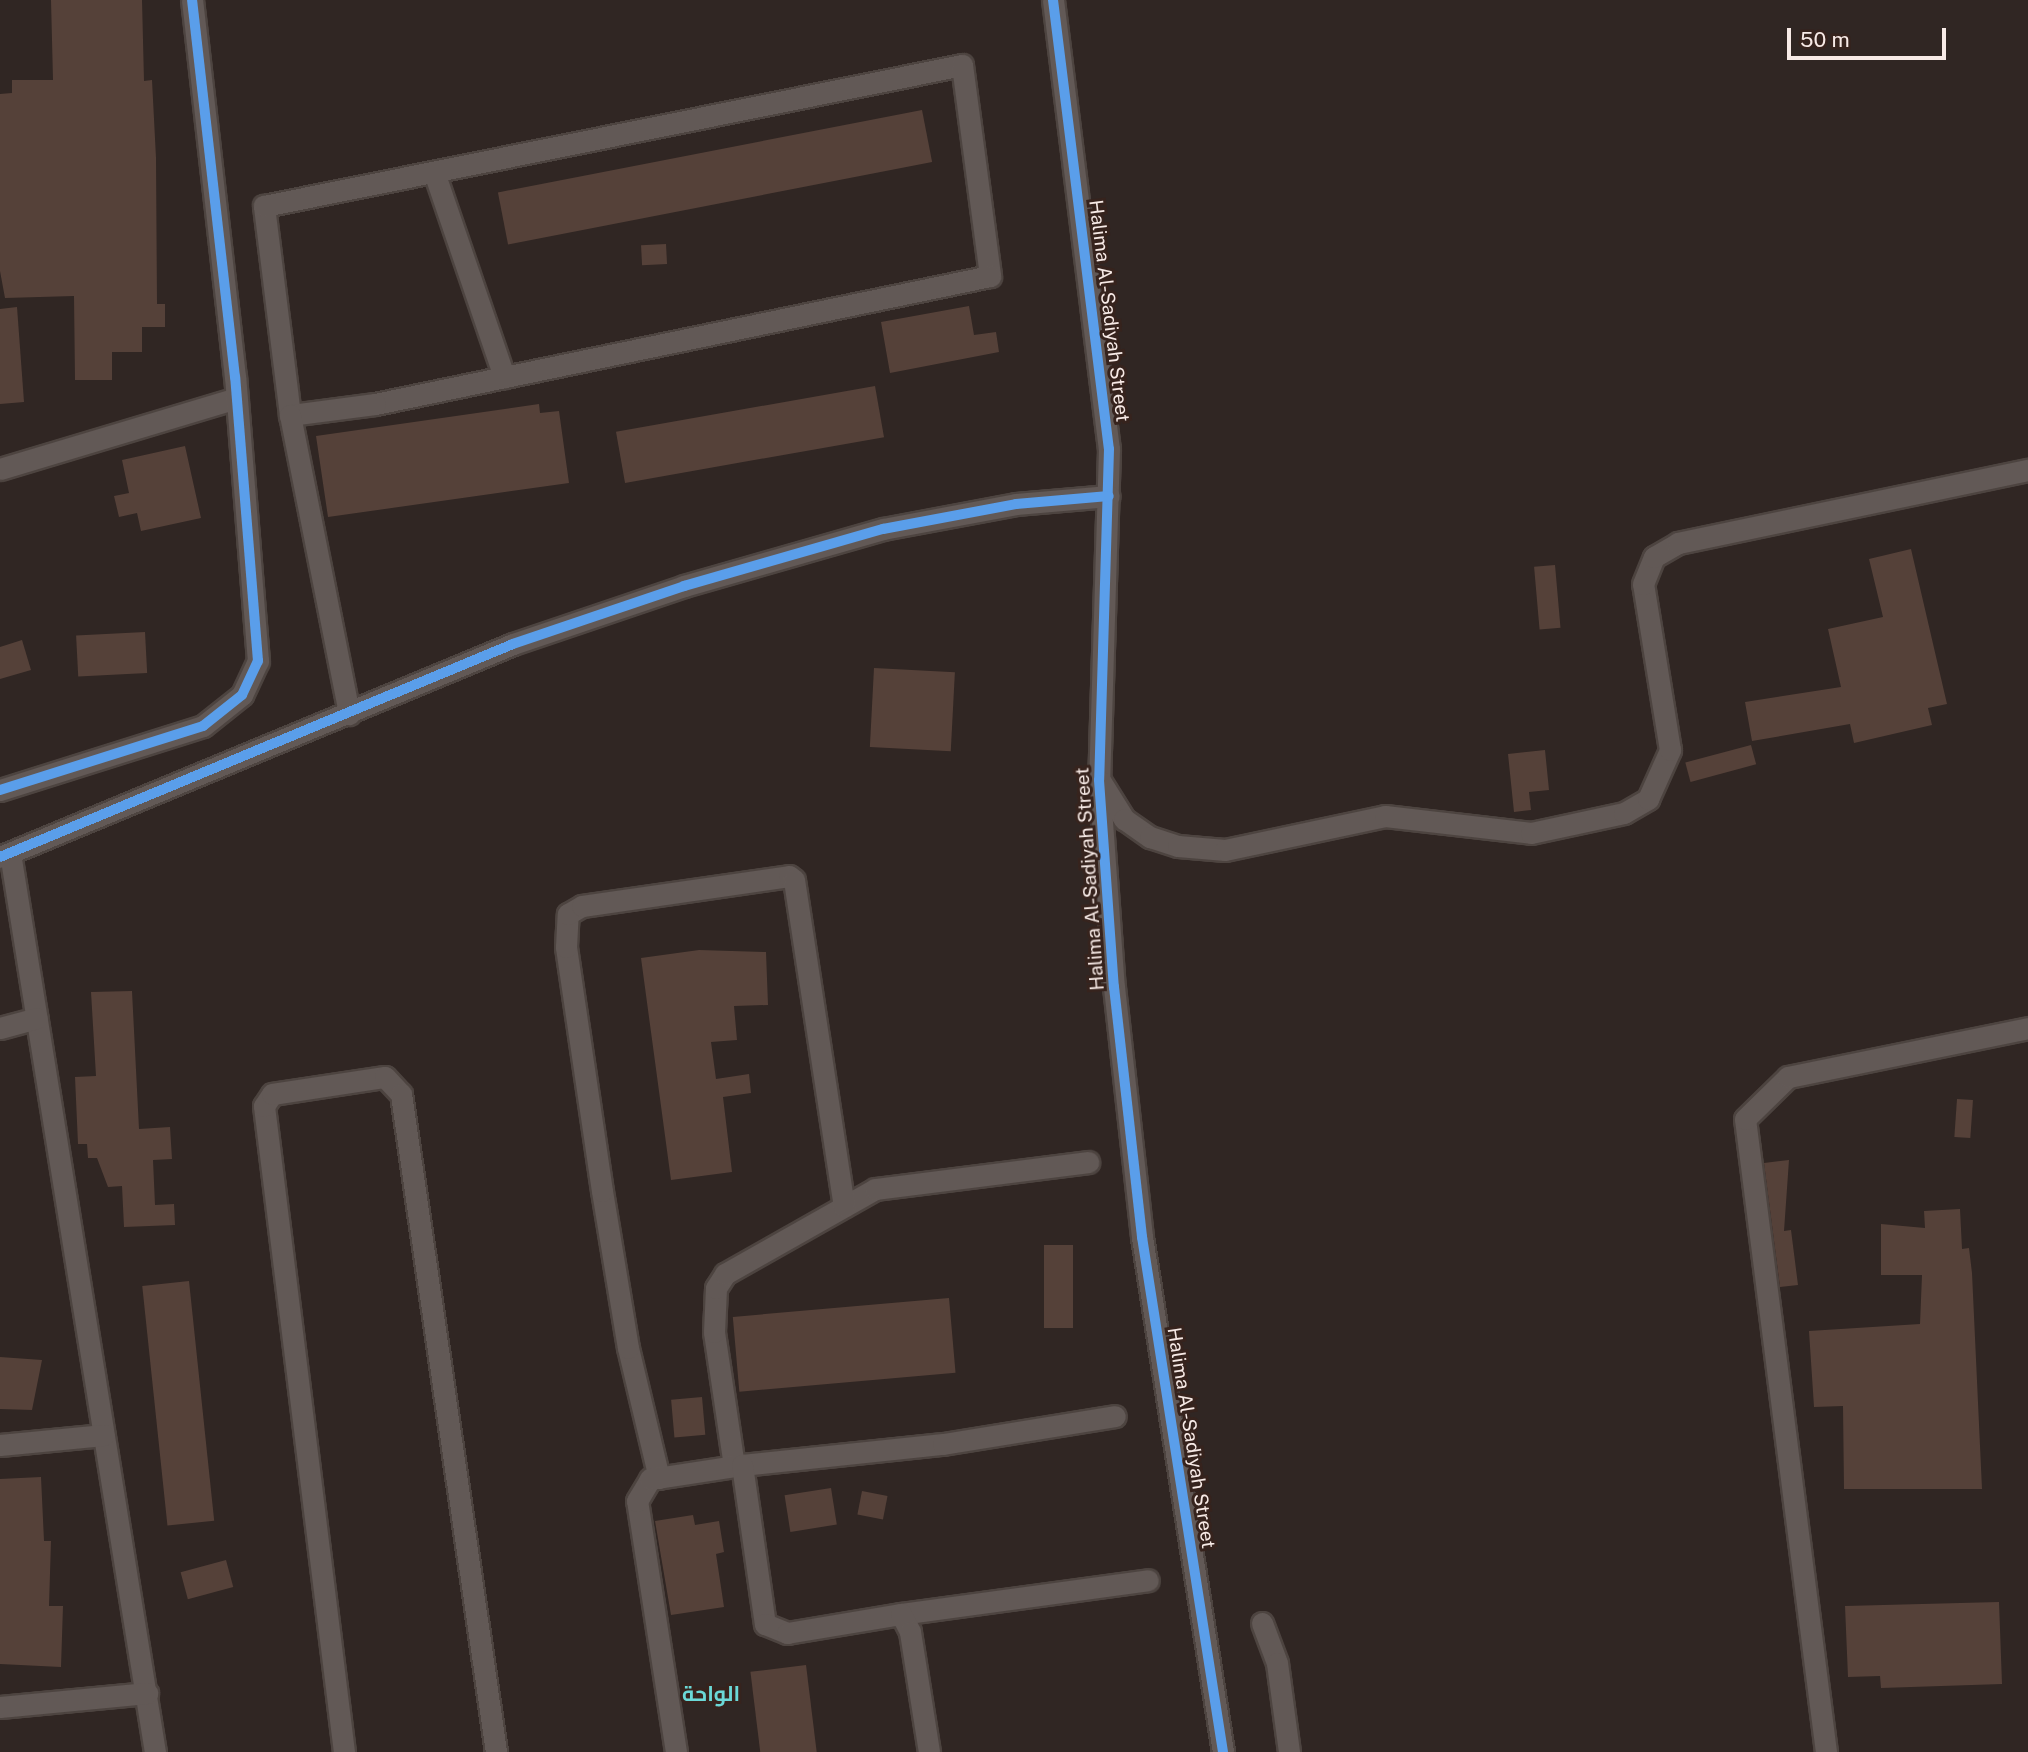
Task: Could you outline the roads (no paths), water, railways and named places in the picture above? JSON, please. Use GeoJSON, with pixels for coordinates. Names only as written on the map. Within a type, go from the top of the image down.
{"type":"FeatureCollection","features":[{"type":"Feature","properties":{"kind":"street"},"geometry":{"type":"LineString","coordinates":[[0,790],[203,726],[242,695],[258,662],[237,398],[192,0]]}},
{"type":"Feature","properties":{"kind":"street","name":"Halima Al-Sadiyah Street"},"geometry":{"type":"LineString","coordinates":[[1052,0],[1109,449],[1099,780],[1142,1237],[1223,1752]]}},
{"type":"Feature","properties":{"kind":"street"},"geometry":{"type":"LineString","coordinates":[[290,415],[504,377],[990,276],[962,65],[264,206],[290,415],[349,714]]}},
{"type":"Feature","properties":{"kind":"street"},"geometry":{"type":"LineString","coordinates":[[434,172],[504,377]]}},
{"type":"Feature","properties":{"kind":"street"},"geometry":{"type":"LineString","coordinates":[[0,469],[237,398]]}},
{"type":"Feature","properties":{"kind":"street"},"geometry":{"type":"LineString","coordinates":[[1099,780],[1124,819],[1150,836],[1213,849],[1268,844],[1385,816],[1531,832],[1624,813],[1648,799],[1670,750],[1643,584],[1654,557],[1678,543],[2028,470]]}},
{"type":"Feature","properties":{"kind":"street"},"geometry":{"type":"LineString","coordinates":[[155,1752],[37,1018],[5,855],[513,645],[710,578],[883,529],[1016,504],[1109,496]]}},
{"type":"Feature","properties":{"kind":"street"},"geometry":{"type":"LineString","coordinates":[[659,1478],[628,1348],[602,1192],[566,947],[568,914],[582,906],[789,876],[794,880],[844,1206]]}},
{"type":"Feature","properties":{"kind":"street"},"geometry":{"type":"LineString","coordinates":[[0,1028],[37,1018]]}},
{"type":"Feature","properties":{"kind":"street"},"geometry":{"type":"LineString","coordinates":[[1826,1752],[1745,1119],[1788,1077],[2028,1028]]}},
{"type":"Feature","properties":{"kind":"street"},"geometry":{"type":"LineString","coordinates":[[344,1752],[264,1106],[272,1094],[385,1077],[401,1094],[496,1752]]}},
{"type":"Feature","properties":{"kind":"street"},"geometry":{"type":"LineString","coordinates":[[1088,1163],[913,1181],[875,1189],[759,1250],[716,1288],[719,1382],[738,1465],[765,1624],[788,1633],[901,1614],[1148,1580]]}},
{"type":"Feature","properties":{"kind":"street"},"geometry":{"type":"LineString","coordinates":[[676,1752],[637,1501],[645,1482],[738,1465],[943,1444],[1115,1416]]}},
{"type":"Feature","properties":{"kind":"street"},"geometry":{"type":"LineString","coordinates":[[0,1445],[104,1435]]}},
{"type":"Feature","properties":{"kind":"street"},"geometry":{"type":"LineString","coordinates":[[901,1614],[910,1632],[929,1752]]}},
{"type":"Feature","properties":{"kind":"street"},"geometry":{"type":"LineString","coordinates":[[1262,1623],[1277,1663],[1289,1752]]}},
{"type":"Feature","properties":{"kind":"street"},"geometry":{"type":"LineString","coordinates":[[0,1707],[146,1693]]}},
{"type":"Feature","properties":{"kind":"district","name":"الواحة"},"geometry":{"type":"Point","coordinates":[711,1694]}}]}
